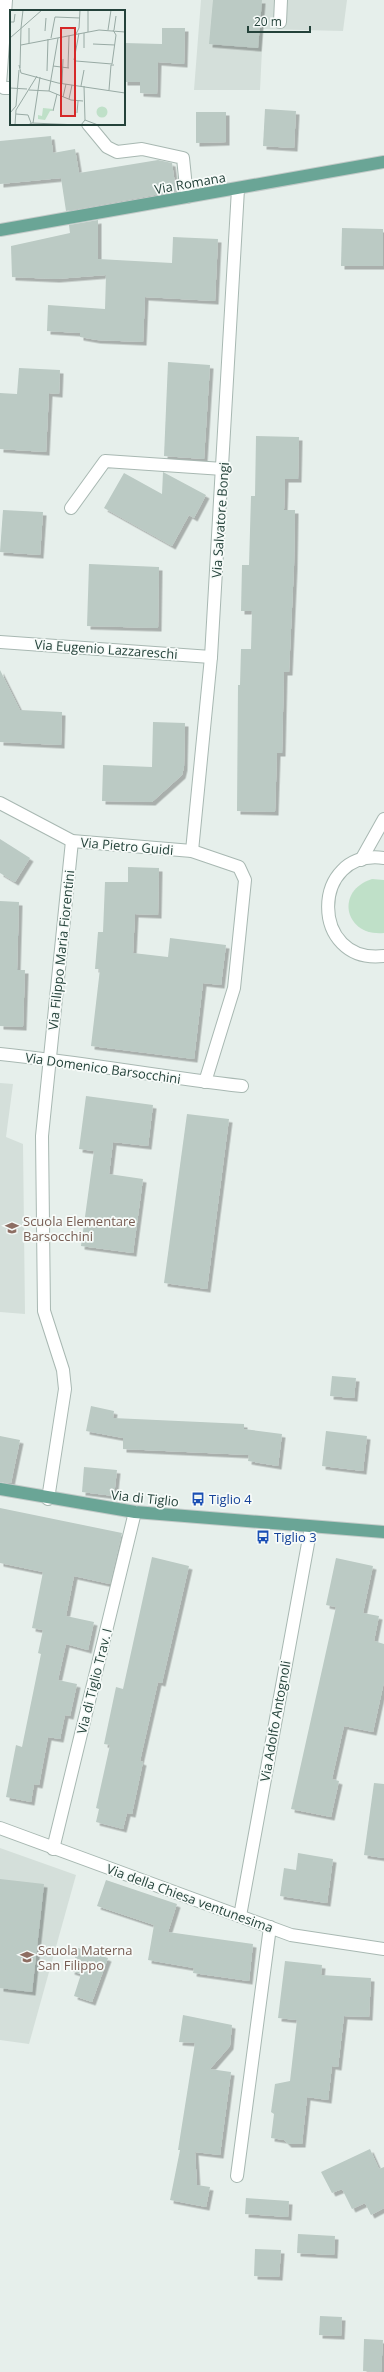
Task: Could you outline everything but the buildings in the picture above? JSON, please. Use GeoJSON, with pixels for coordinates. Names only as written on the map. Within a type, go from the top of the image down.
{"type":"FeatureCollection","features":[{"type":"Feature","properties":{"kind":"main road","name":"Via Romana"},"geometry":{"type":"LineString","coordinates":[[0,230],[384,162]]}},
{"type":"Feature","properties":{"kind":"main road","name":"Via di Tiglio"},"geometry":{"type":"LineString","coordinates":[[0,1489],[48,1499],[135,1512],[384,1532]]}},
{"type":"Feature","properties":{"kind":"street"},"geometry":{"type":"LineString","coordinates":[[6,0],[0,85],[4,88],[10,88]]}},
{"type":"Feature","properties":{"kind":"street"},"geometry":{"type":"LineString","coordinates":[[280,22],[282,0]]}},
{"type":"Feature","properties":{"kind":"street"},"geometry":{"type":"LineString","coordinates":[[89,125],[107,147],[117,152],[142,149],[183,158],[187,197]]}},
{"type":"Feature","properties":{"kind":"street","name":"Via Salvatore Bongi"},"geometry":{"type":"LineString","coordinates":[[192,851],[211,657],[238,189]]}},
{"type":"Feature","properties":{"kind":"street"},"geometry":{"type":"LineString","coordinates":[[71,508],[105,461],[223,469]]}},
{"type":"Feature","properties":{"kind":"street","name":"Via Eugenio Lazzareschi"},"geometry":{"type":"LineString","coordinates":[[0,642],[211,657]]}},
{"type":"Feature","properties":{"kind":"street","name":"Via Pietro Guidi"},"geometry":{"type":"LineString","coordinates":[[0,804],[72,841],[192,851]]}},
{"type":"Feature","properties":{"kind":"street"},"geometry":{"type":"LineString","coordinates":[[361,860],[384,819]]}},
{"type":"Feature","properties":{"kind":"street","name":"Via Filippo Maria Fiorentini"},"geometry":{"type":"LineString","coordinates":[[48,1499],[65,1389],[63,1370],[44,1311],[42,1136],[72,841]]}},
{"type":"Feature","properties":{"kind":"street"},"geometry":{"type":"LineString","coordinates":[[192,851],[239,867],[245,880],[234,988],[205,1082]]}},
{"type":"Feature","properties":{"kind":"street"},"geometry":{"type":"LineString","coordinates":[[384,858],[361,860],[340,873],[331,887],[327,904],[328,920],[336,935],[347,947],[362,955],[384,956]]}},
{"type":"Feature","properties":{"kind":"street","name":"Via Domenico Barsocchini"},"geometry":{"type":"LineString","coordinates":[[0,1054],[49,1059],[242,1086]]}},
{"type":"Feature","properties":{"kind":"street","name":"Via di Tiglio Trav. I"},"geometry":{"type":"LineString","coordinates":[[53,1849],[135,1512]]}},
{"type":"Feature","properties":{"kind":"street","name":"Via Adolfo Antognoli"},"geometry":{"type":"LineString","coordinates":[[240,1916],[311,1527]]}},
{"type":"Feature","properties":{"kind":"street","name":"Via della Chiesa ventunesima"},"geometry":{"type":"LineString","coordinates":[[0,1828],[53,1849],[291,1935],[384,1949]]}},
{"type":"Feature","properties":{"kind":"street"},"geometry":{"type":"LineString","coordinates":[[237,2176],[270,1927]]}},
{"type":"Feature","properties":{"kind":"shaded area"},"geometry":{"type":"Polygon","coordinates":[[[201,0],[347,0],[343,31],[263,29],[260,90],[194,90],[201,0]]]}},
{"type":"Feature","properties":{"kind":"shaded area","name":"Scuola Elementare Barsocchini"},"geometry":{"type":"Polygon","coordinates":[[[0,1083],[13,1084],[6,1137],[23,1144],[25,1314],[0,1312],[0,1083]]]}},
{"type":"Feature","properties":{"kind":"shaded area","name":"Scuola Materna San Filippo"},"geometry":{"type":"Polygon","coordinates":[[[0,1848],[76,1875],[29,2044],[0,2040],[0,1848]]]}},
{"type":"Feature","properties":{"kind":"green space"},"geometry":{"type":"Polygon","coordinates":[[[372,879],[384,880],[384,933],[371,932],[360,928],[353,921],[349,912],[349,902],[352,893],[360,885],[372,879]]]}},
{"type":"Feature","properties":{"kind":"place","name":"Scuola Elementare Barsocchini"},"geometry":{"type":"Point","coordinates":[12,1228]}},
{"type":"Feature","properties":{"kind":"place","name":"Tiglio 4"},"geometry":{"type":"Point","coordinates":[198,1499]}},
{"type":"Feature","properties":{"kind":"place","name":"Tiglio 3"},"geometry":{"type":"Point","coordinates":[263,1537]}},
{"type":"Feature","properties":{"kind":"place","name":"Scuola Materna San Filippo"},"geometry":{"type":"Point","coordinates":[27,1957]}}]}
